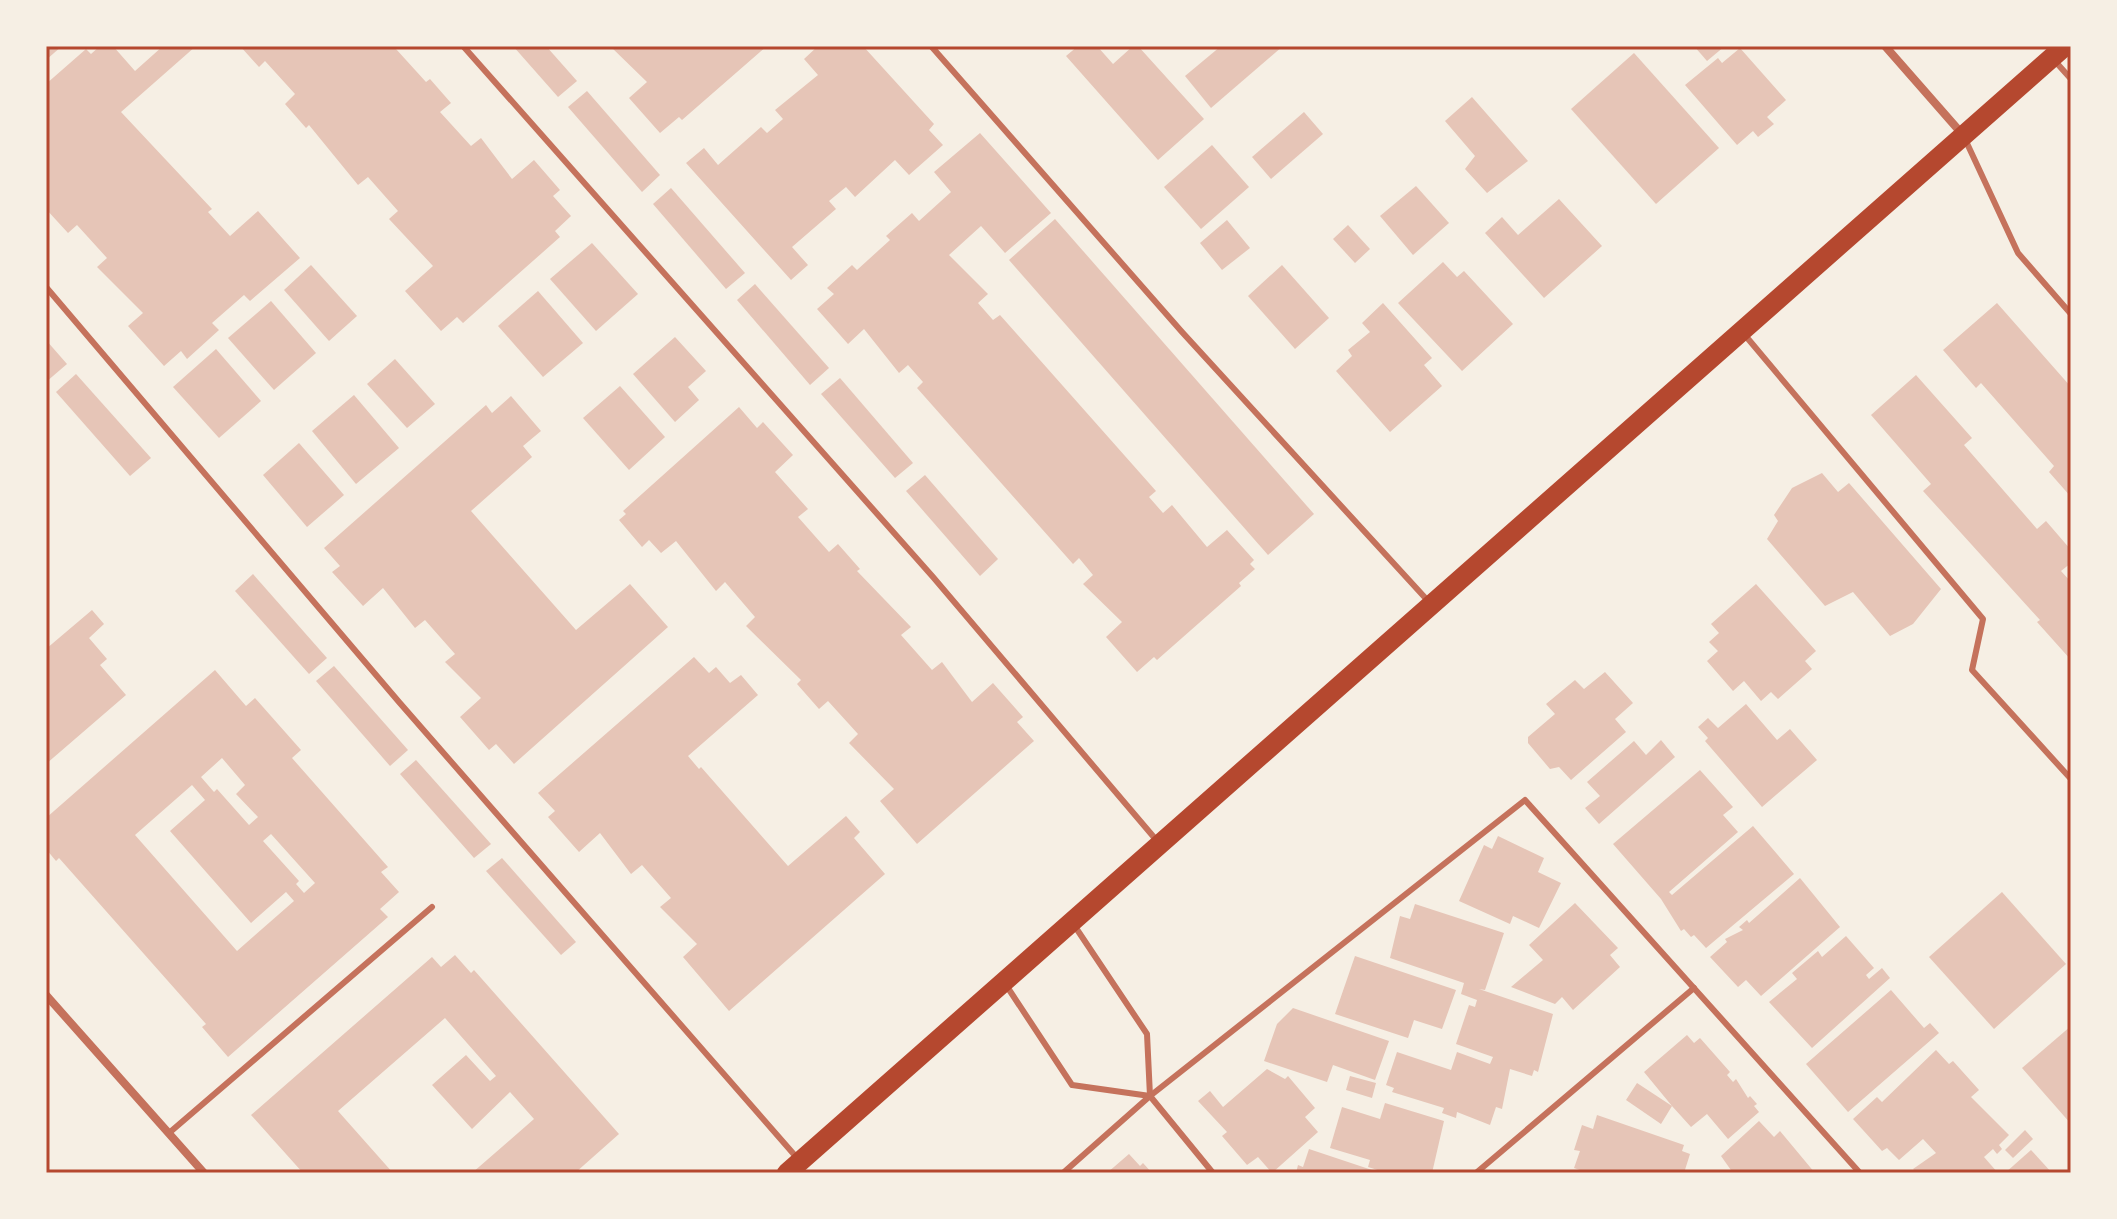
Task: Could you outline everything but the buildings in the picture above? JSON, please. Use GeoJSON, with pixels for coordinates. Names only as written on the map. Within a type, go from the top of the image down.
{"type":"FeatureCollection","features":[{"type":"Feature","properties":{"kind":"main road"},"geometry":{"type":"LineString","coordinates":[[794,1167],[2058,52]]}},
{"type":"Feature","properties":{"kind":"street"},"geometry":{"type":"LineString","coordinates":[[1885,46],[1963,136]]}},
{"type":"Feature","properties":{"kind":"street"},"geometry":{"type":"LineString","coordinates":[[46,995],[204,1173]]}},
{"type":"Feature","properties":{"kind":"lane"},"geometry":{"type":"LineString","coordinates":[[463,46],[933,577],[1160,844]]}},
{"type":"Feature","properties":{"kind":"lane"},"geometry":{"type":"LineString","coordinates":[[931,46],[1182,332],[1431,605]]}},
{"type":"Feature","properties":{"kind":"lane"},"geometry":{"type":"LineString","coordinates":[[2058,52],[2071,79]]}},
{"type":"Feature","properties":{"kind":"lane"},"geometry":{"type":"LineString","coordinates":[[1963,136],[2018,253],[2071,314]]}},
{"type":"Feature","properties":{"kind":"lane"},"geometry":{"type":"LineString","coordinates":[[46,287],[794,1167]]}},
{"type":"Feature","properties":{"kind":"lane"},"geometry":{"type":"LineString","coordinates":[[1742,331],[1983,619],[1972,670],[2071,779]]}},
{"type":"Feature","properties":{"kind":"lane"},"geometry":{"type":"LineString","coordinates":[[1063,1173],[1150,1096],[1525,800],[1860,1173]]}},
{"type":"Feature","properties":{"kind":"lane"},"geometry":{"type":"LineString","coordinates":[[169,1133],[432,907]]}},
{"type":"Feature","properties":{"kind":"lane"},"geometry":{"type":"LineString","coordinates":[[1072,922],[1147,1034],[1150,1096],[1213,1173]]}},
{"type":"Feature","properties":{"kind":"lane"},"geometry":{"type":"LineString","coordinates":[[1004,982],[1072,1085],[1150,1096]]}},
{"type":"Feature","properties":{"kind":"lane"},"geometry":{"type":"LineString","coordinates":[[1476,1173],[1694,988]]}}]}
